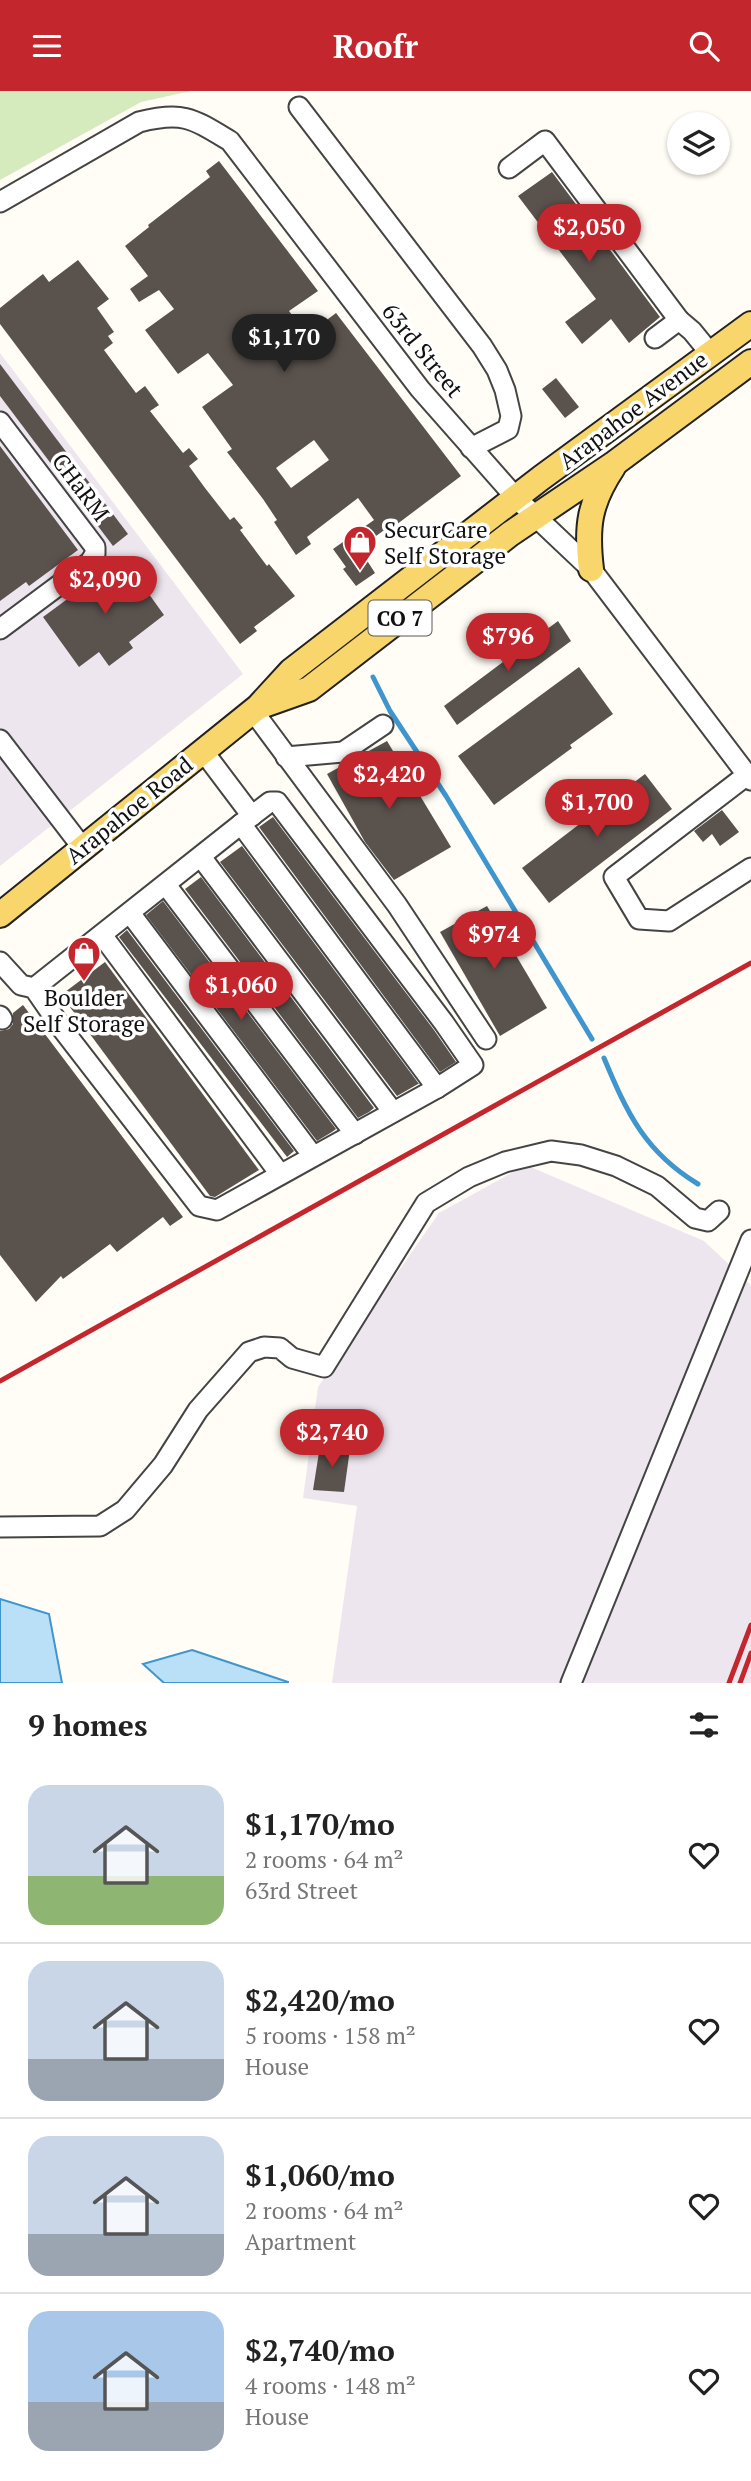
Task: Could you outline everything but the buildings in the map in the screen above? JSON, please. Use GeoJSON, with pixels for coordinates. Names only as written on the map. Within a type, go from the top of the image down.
{"type":"FeatureCollection","features":[{"type":"Feature","properties":{"kind":"main road","name":"Arapahoe Avenue"},"geometry":{"type":"LineString","coordinates":[[517,499],[541,478],[751,324]]}},
{"type":"Feature","properties":{"kind":"main road","name":"Arapahoe Avenue"},"geometry":{"type":"LineString","coordinates":[[535,517],[615,463],[751,362]]}},
{"type":"Feature","properties":{"kind":"main road"},"geometry":{"type":"LineString","coordinates":[[591,569],[588,544],[594,501],[615,463]]}},
{"type":"Feature","properties":{"kind":"main road","name":"Arapahoe Road"},"geometry":{"type":"LineString","coordinates":[[0,915],[256,709],[291,671],[517,499]]}},
{"type":"Feature","properties":{"kind":"main road","name":"Arapahoe Road"},"geometry":{"type":"LineString","coordinates":[[256,709],[309,689],[535,517]]}},
{"type":"Feature","properties":{"kind":"street"},"geometry":{"type":"LineString","coordinates":[[299,107],[421,264],[497,370],[511,416],[508,429],[471,448]]}},
{"type":"Feature","properties":{"kind":"street","name":"63rd Street"},"geometry":{"type":"LineString","coordinates":[[0,202],[139,122],[163,116],[182,116],[201,123],[229,141],[420,389],[517,499],[591,569],[749,777]]}},
{"type":"Feature","properties":{"kind":"street"},"geometry":{"type":"LineString","coordinates":[[509,168],[545,141],[679,320],[710,353]]}},
{"type":"Feature","properties":{"kind":"street"},"geometry":{"type":"LineString","coordinates":[[655,338],[679,320]]}},
{"type":"Feature","properties":{"kind":"street","name":"CHaRM"},"geometry":{"type":"LineString","coordinates":[[0,422],[95,547],[95,554],[90,562],[0,629]]}},
{"type":"Feature","properties":{"kind":"street"},"geometry":{"type":"LineString","coordinates":[[256,709],[286,757],[397,905],[486,1039]]}},
{"type":"Feature","properties":{"kind":"street"},"geometry":{"type":"LineString","coordinates":[[286,757],[343,752],[383,725]]}},
{"type":"Feature","properties":{"kind":"street"},"geometry":{"type":"LineString","coordinates":[[0,740],[82,847]]}},
{"type":"Feature","properties":{"kind":"street"},"geometry":{"type":"LineString","coordinates":[[203,751],[247,820],[438,1088]]}},
{"type":"Feature","properties":{"kind":"street"},"geometry":{"type":"LineString","coordinates":[[749,777],[614,877],[639,919],[669,921],[751,869]]}},
{"type":"Feature","properties":{"kind":"street"},"geometry":{"type":"LineString","coordinates":[[0,962],[21,985],[34,988],[63,1030],[200,1206],[217,1210],[438,1088],[473,1065],[276,802],[270,802],[34,988]]}},
{"type":"Feature","properties":{"kind":"street"},"geometry":{"type":"LineString","coordinates":[[201,857],[393,1112]]}},
{"type":"Feature","properties":{"kind":"street"},"geometry":{"type":"LineString","coordinates":[[166,885],[355,1134]]}},
{"type":"Feature","properties":{"kind":"street"},"geometry":{"type":"LineString","coordinates":[[130,913],[313,1156]]}},
{"type":"Feature","properties":{"kind":"street"},"geometry":{"type":"LineString","coordinates":[[102,936],[280,1174]]}},
{"type":"Feature","properties":{"kind":"street"},"geometry":{"type":"LineString","coordinates":[[0,1527],[100,1526],[125,1510],[163,1465],[198,1410],[249,1352],[264,1347],[280,1348],[292,1358],[324,1367],[426,1203],[469,1177],[505,1161],[551,1151],[580,1155],[616,1166],[657,1186],[695,1218],[708,1221],[719,1211]]}},
{"type":"Feature","properties":{"kind":"street"},"geometry":{"type":"LineString","coordinates":[[571,1683],[751,1240]]}},
{"type":"Feature","properties":{"kind":"shaded area"},"geometry":{"type":"Polygon","coordinates":[[[0,353],[243,674],[0,866],[0,353]]]}},
{"type":"Feature","properties":{"kind":"shaded area"},"geometry":{"type":"Polygon","coordinates":[[[526,1165],[704,1241],[751,1285],[751,1683],[332,1683],[357,1506],[303,1498],[318,1387],[439,1213],[526,1165]]]}},
{"type":"Feature","properties":{"kind":"green space"},"geometry":{"type":"Polygon","coordinates":[[[0,91],[191,91],[141,102],[0,180],[0,91]]]}},
{"type":"Feature","properties":{"kind":"water"},"geometry":{"type":"Polygon","coordinates":[[[0,1599],[49,1614],[62,1683],[0,1683],[0,1599]]]}},
{"type":"Feature","properties":{"kind":"water"},"geometry":{"type":"Polygon","coordinates":[[[192,1650],[288,1683],[164,1683],[143,1664],[192,1650]]]}},
{"type":"Feature","properties":{"kind":"waterway"},"geometry":{"type":"LineString","coordinates":[[373,677],[390,711],[446,796],[592,1039]]}},
{"type":"Feature","properties":{"kind":"waterway"},"geometry":{"type":"LineString","coordinates":[[604,1058],[630,1114],[651,1145],[664,1159],[698,1184]]}},
{"type":"Feature","properties":{"kind":"railway"},"geometry":{"type":"LineString","coordinates":[[0,1381],[751,963]]}},
{"type":"Feature","properties":{"kind":"railway"},"geometry":{"type":"LineString","coordinates":[[729,1683],[751,1625]]}},
{"type":"Feature","properties":{"kind":"railway"},"geometry":{"type":"LineString","coordinates":[[740,1683],[751,1653]]}},
{"type":"Feature","properties":{"kind":"place","name":"SecurCare Self Storage"},"geometry":{"type":"Point","coordinates":[360,572]}},
{"type":"Feature","properties":{"kind":"place","name":"Boulder Self Storage"},"geometry":{"type":"Point","coordinates":[84,983]}}]}
